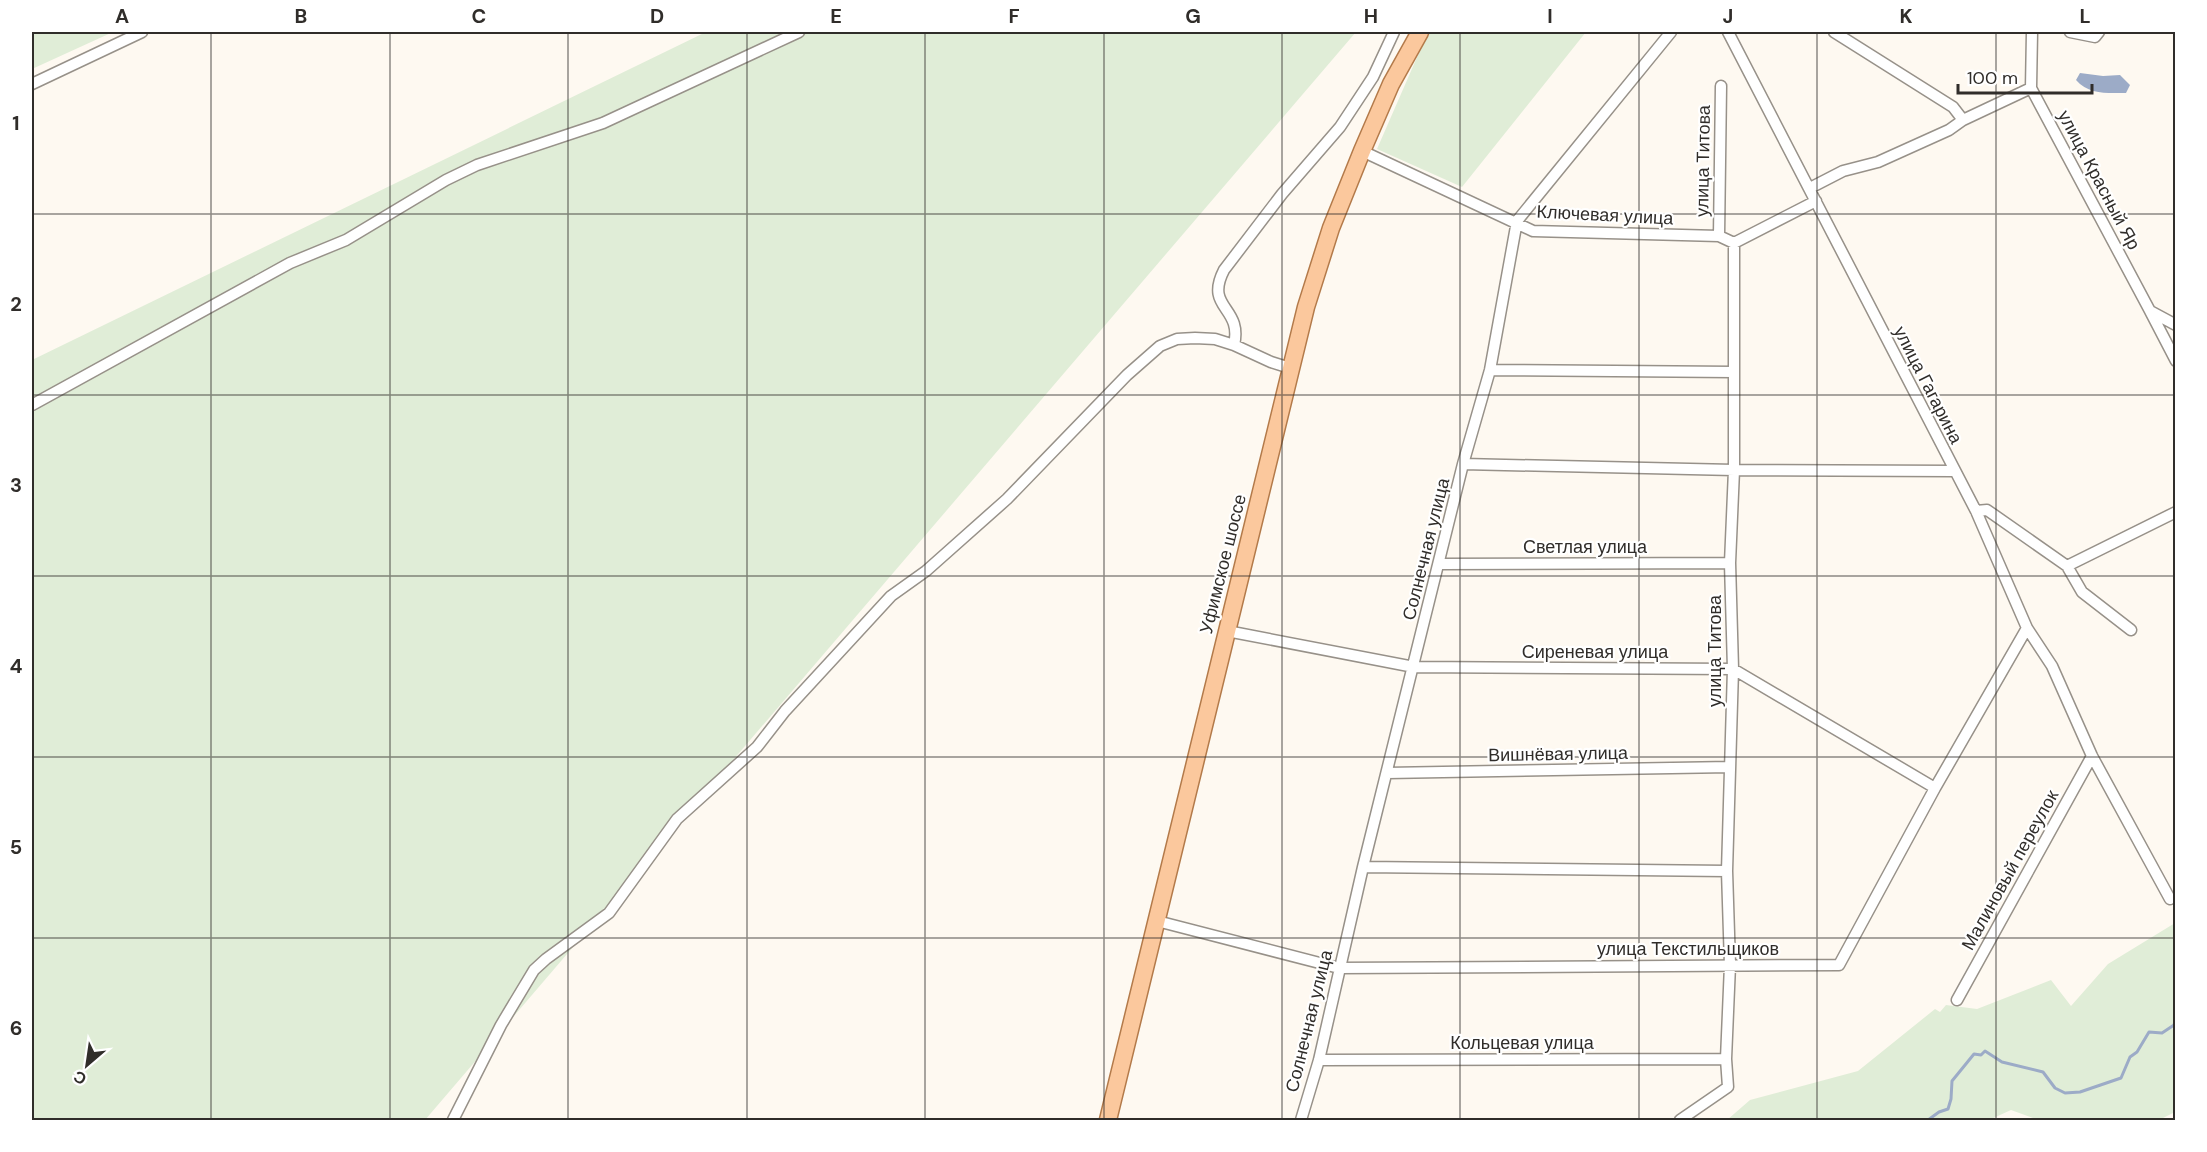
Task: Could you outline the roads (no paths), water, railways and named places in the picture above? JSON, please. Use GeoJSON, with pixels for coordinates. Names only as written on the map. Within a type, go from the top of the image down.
{"type":"FeatureCollection","features":[{"type":"Feature","properties":{"kind":"main road","name":"Уфимское шоссе"},"geometry":{"type":"LineString","coordinates":[[1108,1120],[1306,307],[1331,228],[1362,151],[1391,84],[1420,32]]}},
{"type":"Feature","properties":{"kind":"street"},"geometry":{"type":"LineString","coordinates":[[32,84],[142,32]]}},
{"type":"Feature","properties":{"kind":"street"},"geometry":{"type":"LineString","coordinates":[[32,405],[290,263],[346,240],[446,180],[477,165],[603,123],[799,32]]}},
{"type":"Feature","properties":{"kind":"street"},"geometry":{"type":"LineString","coordinates":[[1234,345],[1236,330],[1234,321],[1217,294],[1219,279],[1282,194],[1340,127],[1373,77],[1394,32]]}},
{"type":"Feature","properties":{"kind":"street","name":"Солнечная улица"},"geometry":{"type":"LineString","coordinates":[[1301,1120],[1319,1060],[1339,968],[1463,464],[1490,370],[1516,221],[1671,32]]}},
{"type":"Feature","properties":{"kind":"street","name":"улица Гагарина"},"geometry":{"type":"LineString","coordinates":[[1728,32],[1976,511],[2027,628],[2052,666],[2092,756]]}},
{"type":"Feature","properties":{"kind":"street"},"geometry":{"type":"LineString","coordinates":[[1834,32],[1953,107],[1963,120]]}},
{"type":"Feature","properties":{"kind":"street","name":"улица Красный Яр"},"geometry":{"type":"LineString","coordinates":[[2032,32],[2031,88],[2175,361]]}},
{"type":"Feature","properties":{"kind":"street"},"geometry":{"type":"LineString","coordinates":[[2070,32],[2096,37],[2099,32]]}},
{"type":"Feature","properties":{"kind":"street","name":"улица Титова"},"geometry":{"type":"LineString","coordinates":[[1719,236],[1721,86]]}},
{"type":"Feature","properties":{"kind":"street"},"geometry":{"type":"LineString","coordinates":[[1810,188],[1843,171],[1878,162],[1939,135],[1963,120],[2031,88]]}},
{"type":"Feature","properties":{"kind":"street","name":"Ключевая улица"},"geometry":{"type":"LineString","coordinates":[[1362,151],[1516,221],[1533,231],[1719,236],[1734,243]]}},
{"type":"Feature","properties":{"kind":"street"},"geometry":{"type":"LineString","coordinates":[[1734,243],[1816,201]]}},
{"type":"Feature","properties":{"kind":"street","name":"улица Титова"},"geometry":{"type":"LineString","coordinates":[[1680,1120],[1728,1087],[1726,1059],[1730,965],[1727,871],[1733,669],[1730,563],[1734,470],[1734,243]]}},
{"type":"Feature","properties":{"kind":"street"},"geometry":{"type":"LineString","coordinates":[[2150,311],[2175,325]]}},
{"type":"Feature","properties":{"kind":"street"},"geometry":{"type":"LineString","coordinates":[[453,1120],[501,1024],[534,970],[609,913],[677,819],[757,747],[785,711],[891,596],[926,571],[1007,499],[1127,375],[1160,346],[1177,339],[1196,338],[1215,339],[1234,345],[1290,369]]}},
{"type":"Feature","properties":{"kind":"street"},"geometry":{"type":"LineString","coordinates":[[1490,370],[1734,372]]}},
{"type":"Feature","properties":{"kind":"street"},"geometry":{"type":"LineString","coordinates":[[1463,464],[1734,470],[1954,471]]}},
{"type":"Feature","properties":{"kind":"street"},"geometry":{"type":"LineString","coordinates":[[1976,511],[1987,510],[2067,566],[2082,592],[2131,630]]}},
{"type":"Feature","properties":{"kind":"street"},"geometry":{"type":"LineString","coordinates":[[2067,566],[2175,512]]}},
{"type":"Feature","properties":{"kind":"street","name":"Светлая улица"},"geometry":{"type":"LineString","coordinates":[[1440,564],[1730,563]]}},
{"type":"Feature","properties":{"kind":"street","name":"улица Текстильщиков"},"geometry":{"type":"LineString","coordinates":[[1157,921],[1339,968],[1839,965],[1935,788],[2027,628]]}},
{"type":"Feature","properties":{"kind":"street","name":"Сиреневая улица"},"geometry":{"type":"LineString","coordinates":[[1227,631],[1414,667],[1733,669]]}},
{"type":"Feature","properties":{"kind":"street"},"geometry":{"type":"LineString","coordinates":[[1733,669],[1935,788]]}},
{"type":"Feature","properties":{"kind":"street"},"geometry":{"type":"LineString","coordinates":[[2092,756],[2170,899]]}},
{"type":"Feature","properties":{"kind":"street","name":"Малиновый переулок"},"geometry":{"type":"LineString","coordinates":[[1957,1000],[2092,756]]}},
{"type":"Feature","properties":{"kind":"street","name":"Вишнёвая улица"},"geometry":{"type":"LineString","coordinates":[[1387,773],[1730,767]]}},
{"type":"Feature","properties":{"kind":"street"},"geometry":{"type":"LineString","coordinates":[[1364,867],[1727,871]]}},
{"type":"Feature","properties":{"kind":"street","name":"Кольцевая улица"},"geometry":{"type":"LineString","coordinates":[[1319,1060],[1726,1059]]}},
{"type":"Feature","properties":{"kind":"water"},"geometry":{"type":"Polygon","coordinates":[[[2080,73],[2103,76],[2120,75],[2130,85],[2126,93],[2093,91],[2076,80],[2080,73]]]}},
{"type":"Feature","properties":{"kind":"waterway"},"geometry":{"type":"LineString","coordinates":[[1928,1120],[1948,1109],[1952,1081],[1974,1054],[1981,1055],[1985,1051],[2002,1062],[2043,1072],[2055,1088],[2065,1093],[2080,1092],[2121,1078],[2130,1057],[2137,1052],[2149,1032],[2162,1033],[2174,1025],[2176,1017]]}}]}
